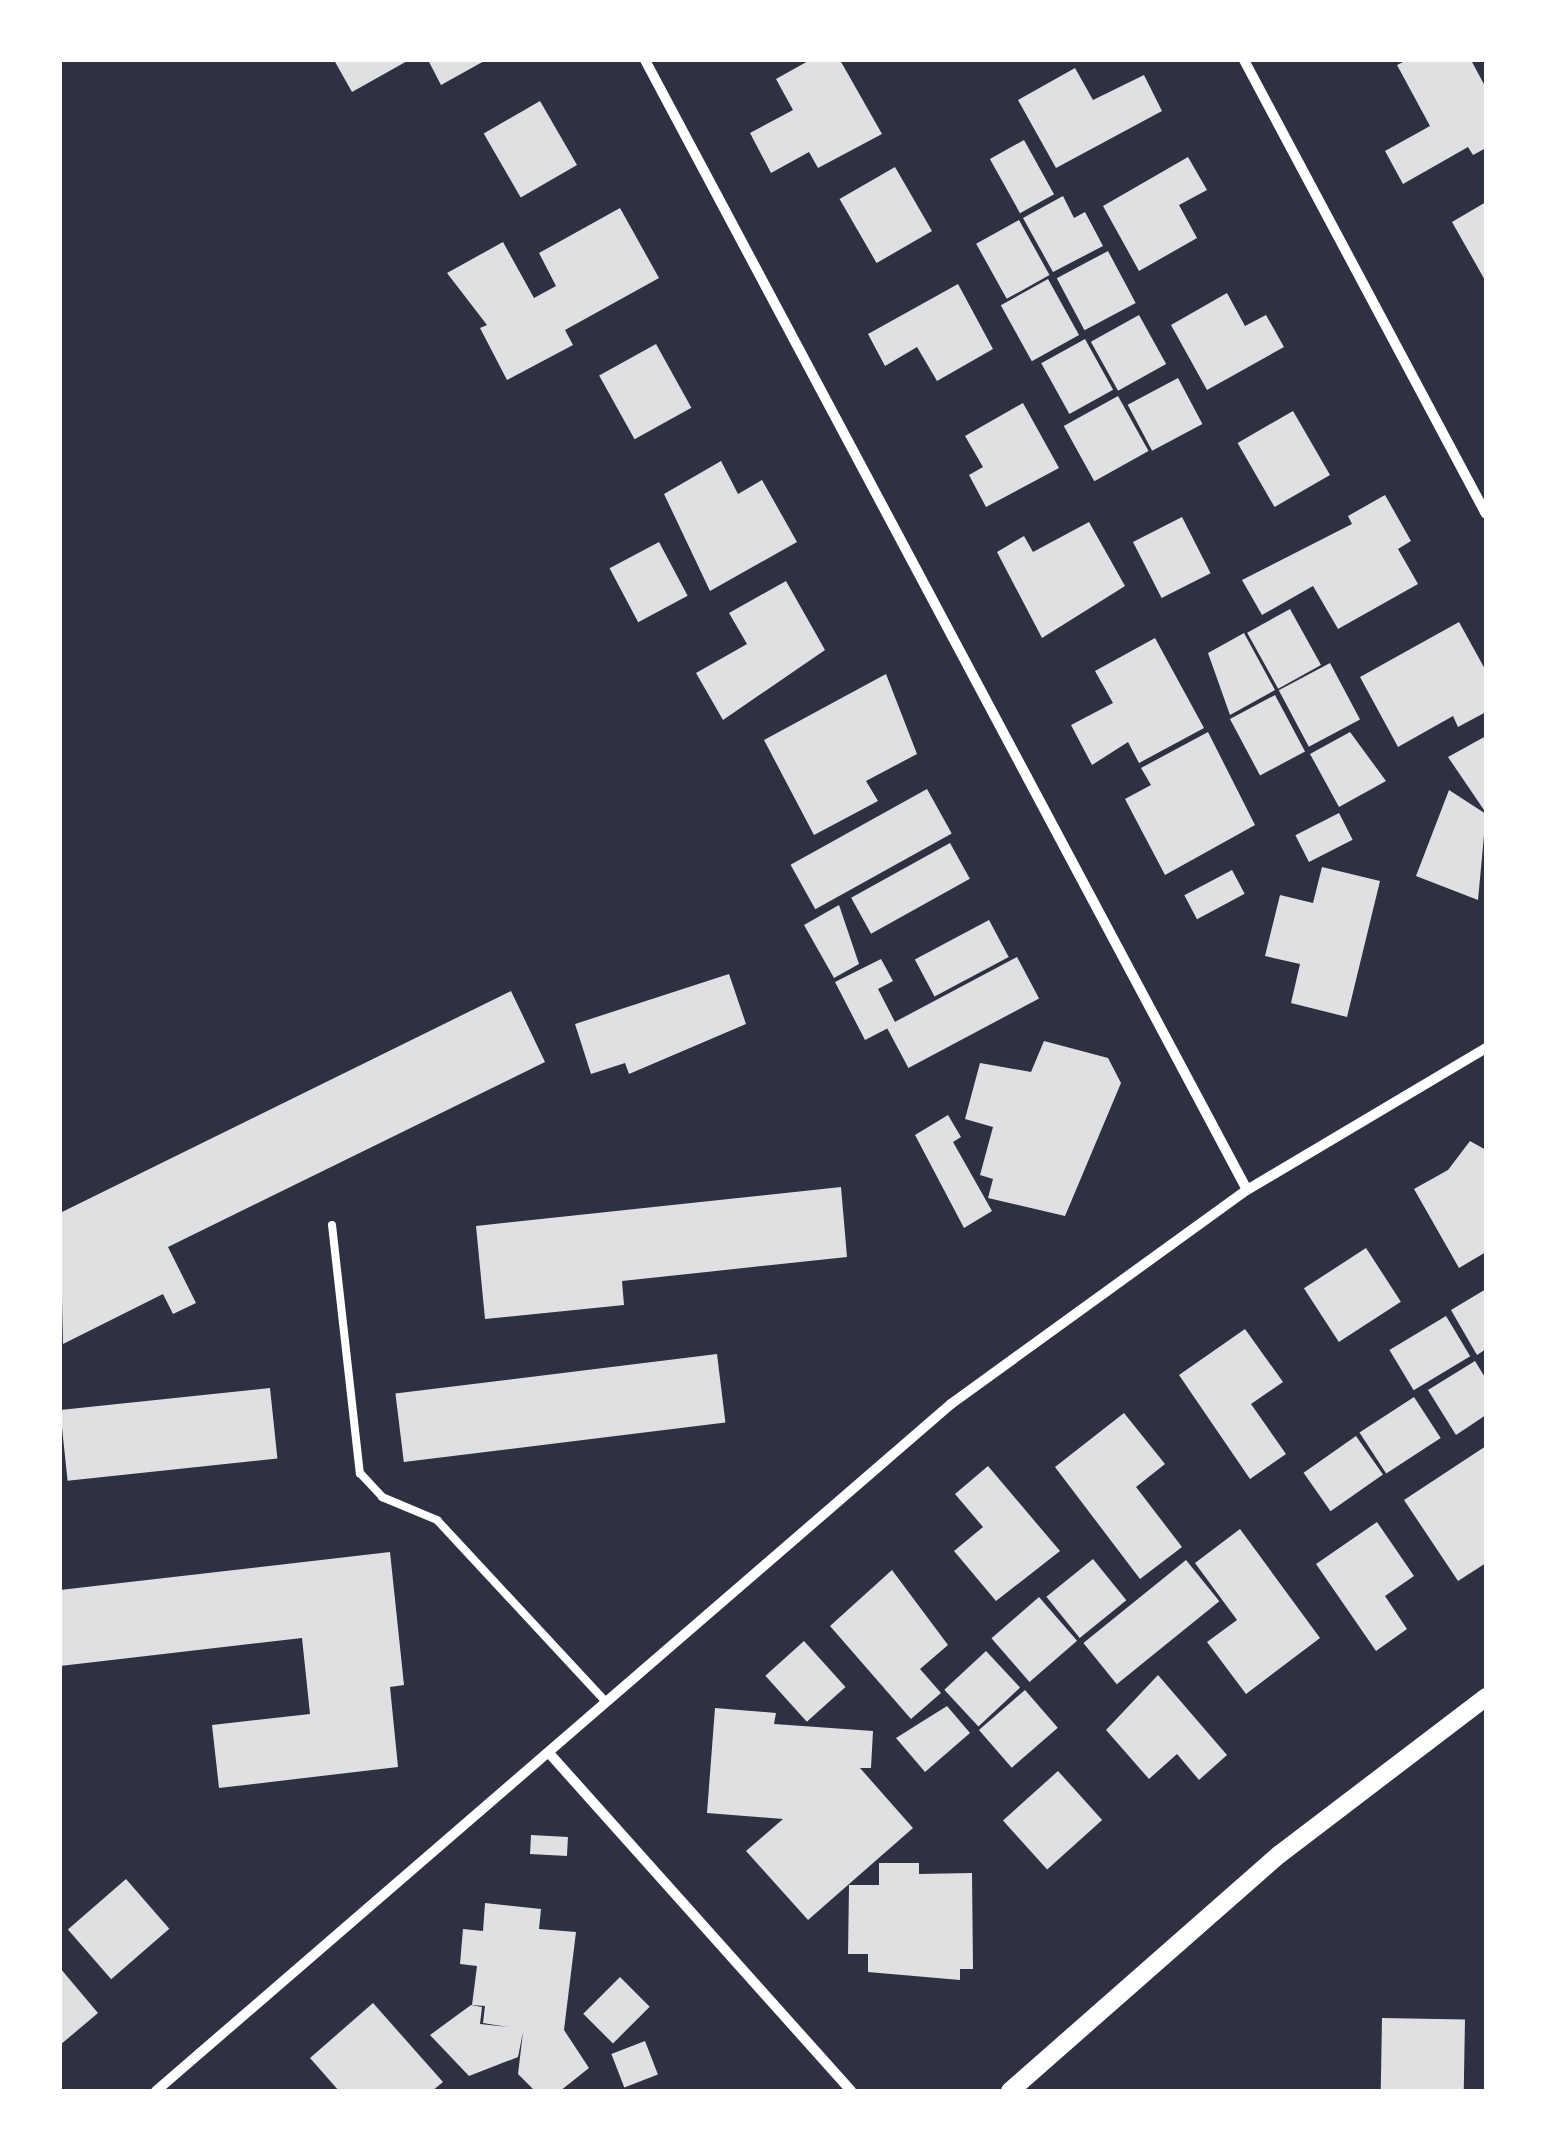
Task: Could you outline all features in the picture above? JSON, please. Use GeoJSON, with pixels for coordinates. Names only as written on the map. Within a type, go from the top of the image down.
{"type":"FeatureCollection","features":[{"type":"Feature","properties":{"kind":"street"},"geometry":{"type":"LineString","coordinates":[[644,60],[1247,1190]]}},
{"type":"Feature","properties":{"kind":"street"},"geometry":{"type":"LineString","coordinates":[[1244,60],[1486,514]]}},
{"type":"Feature","properties":{"kind":"street"},"geometry":{"type":"LineString","coordinates":[[156,2091],[951,1404],[1247,1190],[1486,1048]]}},
{"type":"Feature","properties":{"kind":"street"},"geometry":{"type":"LineString","coordinates":[[1010,2091],[1280,1854],[1486,1697]]}},
{"type":"Feature","properties":{"kind":"street"},"geometry":{"type":"LineString","coordinates":[[548,1753],[851,2091]]}},
{"type":"Feature","properties":{"kind":"lane"},"geometry":{"type":"LineString","coordinates":[[332,1225],[360,1473],[382,1498],[437,1520],[605,1702]]}},
{"type":"Feature","properties":{"kind":"building"},"geometry":{"type":"Polygon","coordinates":[[[334,60],[409,60],[352,92],[334,60]]]}},
{"type":"Feature","properties":{"kind":"building"},"geometry":{"type":"Polygon","coordinates":[[[428,60],[486,60],[441,85],[428,60]]]}},
{"type":"Feature","properties":{"kind":"building"},"geometry":{"type":"Polygon","coordinates":[[[810,60],[840,60],[882,134],[818,168],[809,152],[771,173],[750,133],[793,110],[776,79],[810,60]]]}},
{"type":"Feature","properties":{"kind":"building"},"geometry":{"type":"Polygon","coordinates":[[[1407,60],[1471,60],[1486,88],[1486,148],[1473,155],[1468,147],[1403,184],[1385,151],[1430,126],[1397,65],[1407,60]]]}},
{"type":"Feature","properties":{"kind":"building"},"geometry":{"type":"Polygon","coordinates":[[[1075,68],[1093,100],[1144,75],[1162,111],[1056,168],[1018,100],[1075,68]]]}},
{"type":"Feature","properties":{"kind":"building"},"geometry":{"type":"Polygon","coordinates":[[[540,101],[577,165],[521,198],[484,134],[540,101]]]}},
{"type":"Feature","properties":{"kind":"building"},"geometry":{"type":"Polygon","coordinates":[[[1024,140],[1054,194],[1020,213],[990,159],[1024,140]]]}},
{"type":"Feature","properties":{"kind":"building"},"geometry":{"type":"Polygon","coordinates":[[[1188,157],[1207,190],[1179,205],[1197,238],[1139,271],[1103,206],[1188,157]]]}},
{"type":"Feature","properties":{"kind":"building"},"geometry":{"type":"Polygon","coordinates":[[[895,167],[932,231],[877,263],[840,199],[895,167]]]}},
{"type":"Feature","properties":{"kind":"building"},"geometry":{"type":"Polygon","coordinates":[[[1063,196],[1074,218],[1085,212],[1103,246],[1053,272],[1023,218],[1063,196]]]}},
{"type":"Feature","properties":{"kind":"building"},"geometry":{"type":"Polygon","coordinates":[[[1486,202],[1486,282],[1452,222],[1486,202]]]}},
{"type":"Feature","properties":{"kind":"building"},"geometry":{"type":"Polygon","coordinates":[[[620,208],[659,278],[565,330],[573,345],[507,380],[480,328],[487,325],[447,273],[503,242],[534,298],[556,286],[539,253],[620,208]]]}},
{"type":"Feature","properties":{"kind":"building"},"geometry":{"type":"Polygon","coordinates":[[[1019,220],[1050,275],[1007,299],[976,244],[1019,220]]]}},
{"type":"Feature","properties":{"kind":"building"},"geometry":{"type":"Polygon","coordinates":[[[1108,251],[1136,303],[1084,330],[1057,278],[1108,251]]]}},
{"type":"Feature","properties":{"kind":"building"},"geometry":{"type":"Polygon","coordinates":[[[1048,279],[1079,335],[1032,361],[1001,305],[1048,279]]]}},
{"type":"Feature","properties":{"kind":"building"},"geometry":{"type":"Polygon","coordinates":[[[958,284],[993,349],[937,381],[917,347],[885,366],[868,334],[958,284]]]}},
{"type":"Feature","properties":{"kind":"building"},"geometry":{"type":"Polygon","coordinates":[[[1227,293],[1245,326],[1266,315],[1284,347],[1207,390],[1171,325],[1227,293]]]}},
{"type":"Feature","properties":{"kind":"building"},"geometry":{"type":"Polygon","coordinates":[[[1139,315],[1166,364],[1118,391],[1091,342],[1139,315]]]}},
{"type":"Feature","properties":{"kind":"building"},"geometry":{"type":"Polygon","coordinates":[[[1085,339],[1113,390],[1069,414],[1041,363],[1085,339]]]}},
{"type":"Feature","properties":{"kind":"building"},"geometry":{"type":"Polygon","coordinates":[[[656,344],[691,408],[635,439],[599,376],[656,344]]]}},
{"type":"Feature","properties":{"kind":"building"},"geometry":{"type":"Polygon","coordinates":[[[1178,378],[1202,424],[1152,451],[1128,405],[1178,378]]]}},
{"type":"Feature","properties":{"kind":"building"},"geometry":{"type":"Polygon","coordinates":[[[1118,396],[1149,451],[1094,481],[1064,426],[1118,396]]]}},
{"type":"Feature","properties":{"kind":"building"},"geometry":{"type":"Polygon","coordinates":[[[1023,403],[1059,468],[986,507],[969,475],[983,467],[965,436],[1023,403]]]}},
{"type":"Feature","properties":{"kind":"building"},"geometry":{"type":"Polygon","coordinates":[[[1293,411],[1330,475],[1275,507],[1238,443],[1293,411]]]}},
{"type":"Feature","properties":{"kind":"building"},"geometry":{"type":"Polygon","coordinates":[[[721,461],[738,494],[762,480],[797,542],[710,591],[664,494],[721,461]]]}},
{"type":"Feature","properties":{"kind":"building"},"geometry":{"type":"Polygon","coordinates":[[[1385,495],[1411,541],[1398,549],[1418,584],[1338,629],[1313,586],[1262,615],[1242,580],[1352,524],[1348,516],[1385,495]]]}},
{"type":"Feature","properties":{"kind":"building"},"geometry":{"type":"Polygon","coordinates":[[[1182,517],[1211,573],[1162,598],[1133,542],[1182,517]]]}},
{"type":"Feature","properties":{"kind":"building"},"geometry":{"type":"Polygon","coordinates":[[[1089,522],[1125,586],[1042,638],[997,552],[1024,536],[1033,552],[1089,522]]]}},
{"type":"Feature","properties":{"kind":"building"},"geometry":{"type":"Polygon","coordinates":[[[659,542],[688,596],[638,622],[610,568],[659,542]]]}},
{"type":"Feature","properties":{"kind":"building"},"geometry":{"type":"Polygon","coordinates":[[[786,581],[825,650],[723,720],[696,673],[747,644],[729,613],[786,581]]]}},
{"type":"Feature","properties":{"kind":"building"},"geometry":{"type":"Polygon","coordinates":[[[1290,609],[1321,665],[1278,689],[1247,633],[1290,609]]]}},
{"type":"Feature","properties":{"kind":"building"},"geometry":{"type":"Polygon","coordinates":[[[1459,622],[1486,671],[1486,712],[1458,727],[1453,716],[1398,747],[1360,677],[1459,622]]]}},
{"type":"Feature","properties":{"kind":"building"},"geometry":{"type":"Polygon","coordinates":[[[1244,633],[1275,690],[1230,715],[1208,653],[1244,633]]]}},
{"type":"Feature","properties":{"kind":"building"},"geometry":{"type":"Polygon","coordinates":[[[1155,638],[1204,728],[1139,763],[1128,742],[1092,765],[1071,725],[1113,703],[1095,671],[1155,638]]]}},
{"type":"Feature","properties":{"kind":"building"},"geometry":{"type":"Polygon","coordinates":[[[1330,663],[1360,720],[1309,747],[1279,690],[1330,663]]]}},
{"type":"Feature","properties":{"kind":"building"},"geometry":{"type":"Polygon","coordinates":[[[886,674],[917,754],[866,781],[878,801],[814,835],[764,740],[886,674]]]}},
{"type":"Feature","properties":{"kind":"building"},"geometry":{"type":"Polygon","coordinates":[[[1275,695],[1305,752],[1260,775],[1230,719],[1275,695]]]}},
{"type":"Feature","properties":{"kind":"building"},"geometry":{"type":"Polygon","coordinates":[[[1208,732],[1255,825],[1165,875],[1125,799],[1151,785],[1141,768],[1208,732]]]}},
{"type":"Feature","properties":{"kind":"building"},"geometry":{"type":"Polygon","coordinates":[[[1350,732],[1386,781],[1339,807],[1310,754],[1350,732]]]}},
{"type":"Feature","properties":{"kind":"building"},"geometry":{"type":"Polygon","coordinates":[[[1486,736],[1486,809],[1484,810],[1448,757],[1486,736]]]}},
{"type":"Feature","properties":{"kind":"building"},"geometry":{"type":"Polygon","coordinates":[[[927,789],[952,834],[815,909],[791,865],[927,789]]]}},
{"type":"Feature","properties":{"kind":"building"},"geometry":{"type":"Polygon","coordinates":[[[1449,790],[1486,814],[1478,900],[1416,876],[1449,790]]]}},
{"type":"Feature","properties":{"kind":"building"},"geometry":{"type":"Polygon","coordinates":[[[1339,813],[1353,840],[1309,862],[1295,835],[1339,813]]]}},
{"type":"Feature","properties":{"kind":"building"},"geometry":{"type":"Polygon","coordinates":[[[950,843],[970,879],[871,934],[851,898],[950,843]]]}},
{"type":"Feature","properties":{"kind":"building"},"geometry":{"type":"Polygon","coordinates":[[[1322,867],[1380,881],[1347,1017],[1291,1003],[1300,964],[1265,956],[1280,895],[1313,903],[1322,867]]]}},
{"type":"Feature","properties":{"kind":"building"},"geometry":{"type":"Polygon","coordinates":[[[1232,870],[1245,894],[1197,919],[1184,895],[1232,870]]]}},
{"type":"Feature","properties":{"kind":"building"},"geometry":{"type":"Polygon","coordinates":[[[839,905],[859,964],[834,978],[804,925],[839,905]]]}},
{"type":"Feature","properties":{"kind":"building"},"geometry":{"type":"Polygon","coordinates":[[[989,920],[1009,957],[935,997],[915,959],[989,920]]]}},
{"type":"Feature","properties":{"kind":"building"},"geometry":{"type":"Polygon","coordinates":[[[1017,957],[1039,998],[908,1068],[886,1026],[1017,957]]]}},
{"type":"Feature","properties":{"kind":"building"},"geometry":{"type":"Polygon","coordinates":[[[881,959],[893,981],[878,989],[896,1024],[865,1040],[835,982],[881,959]]]}},
{"type":"Feature","properties":{"kind":"building"},"geometry":{"type":"Polygon","coordinates":[[[729,974],[746,1024],[629,1074],[625,1063],[591,1074],[575,1024],[729,974]]]}},
{"type":"Feature","properties":{"kind":"building"},"geometry":{"type":"Polygon","coordinates":[[[511,991],[545,1062],[168,1247],[196,1303],[173,1314],[163,1294],[63,1344],[60,1213],[511,991]]]}},
{"type":"Feature","properties":{"kind":"building"},"geometry":{"type":"Polygon","coordinates":[[[1044,1041],[1108,1058],[1121,1083],[1065,1216],[988,1198],[993,1179],[980,1175],[993,1127],[965,1119],[980,1063],[1031,1072],[1044,1041]]]}},
{"type":"Feature","properties":{"kind":"building"},"geometry":{"type":"Polygon","coordinates":[[[948,1115],[961,1137],[953,1142],[992,1211],[964,1228],[915,1135],[948,1115]]]}},
{"type":"Feature","properties":{"kind":"building"},"geometry":{"type":"Polygon","coordinates":[[[1470,1141],[1486,1150],[1486,1252],[1459,1268],[1414,1189],[1448,1170],[1470,1141]]]}},
{"type":"Feature","properties":{"kind":"building"},"geometry":{"type":"Polygon","coordinates":[[[841,1187],[847,1257],[622,1281],[624,1305],[485,1319],[476,1226],[841,1187]]]}},
{"type":"Feature","properties":{"kind":"building"},"geometry":{"type":"Polygon","coordinates":[[[1366,1248],[1401,1302],[1339,1342],[1304,1288],[1366,1248]]]}},
{"type":"Feature","properties":{"kind":"building"},"geometry":{"type":"Polygon","coordinates":[[[1486,1289],[1486,1349],[1477,1355],[1451,1310],[1486,1289]]]}},
{"type":"Feature","properties":{"kind":"building"},"geometry":{"type":"Polygon","coordinates":[[[1446,1316],[1470,1356],[1414,1390],[1389,1350],[1446,1316]]]}},
{"type":"Feature","properties":{"kind":"building"},"geometry":{"type":"Polygon","coordinates":[[[1245,1329],[1283,1382],[1251,1404],[1286,1454],[1250,1479],[1179,1375],[1245,1329]]]}},
{"type":"Feature","properties":{"kind":"building"},"geometry":{"type":"Polygon","coordinates":[[[717,1354],[725,1422],[404,1462],[395,1393],[717,1354]]]}},
{"type":"Feature","properties":{"kind":"building"},"geometry":{"type":"Polygon","coordinates":[[[1475,1361],[1486,1379],[1486,1415],[1456,1435],[1428,1390],[1475,1361]]]}},
{"type":"Feature","properties":{"kind":"building"},"geometry":{"type":"Polygon","coordinates":[[[270,1388],[277,1459],[68,1481],[60,1410],[270,1388]]]}},
{"type":"Feature","properties":{"kind":"building"},"geometry":{"type":"Polygon","coordinates":[[[1414,1397],[1441,1438],[1386,1473],[1359,1432],[1414,1397]]]}},
{"type":"Feature","properties":{"kind":"building"},"geometry":{"type":"Polygon","coordinates":[[[1124,1413],[1165,1464],[1136,1487],[1182,1547],[1140,1579],[1055,1467],[1124,1413]]]}},
{"type":"Feature","properties":{"kind":"building"},"geometry":{"type":"Polygon","coordinates":[[[1356,1436],[1383,1475],[1331,1511],[1304,1473],[1356,1436]]]}},
{"type":"Feature","properties":{"kind":"building"},"geometry":{"type":"Polygon","coordinates":[[[1486,1446],[1486,1563],[1458,1581],[1404,1500],[1486,1446]]]}},
{"type":"Feature","properties":{"kind":"building"},"geometry":{"type":"Polygon","coordinates":[[[988,1466],[1060,1551],[996,1601],[954,1551],[983,1527],[955,1494],[988,1466]]]}},
{"type":"Feature","properties":{"kind":"building"},"geometry":{"type":"Polygon","coordinates":[[[1377,1522],[1414,1576],[1385,1596],[1407,1629],[1376,1651],[1316,1564],[1377,1522]]]}},
{"type":"Feature","properties":{"kind":"building"},"geometry":{"type":"Polygon","coordinates":[[[1240,1529],[1320,1638],[1246,1694],[1207,1642],[1237,1620],[1195,1563],[1240,1529]]]}},
{"type":"Feature","properties":{"kind":"building"},"geometry":{"type":"Polygon","coordinates":[[[390,1552],[404,1685],[390,1687],[398,1767],[219,1788],[212,1725],[310,1714],[302,1638],[60,1666],[60,1590],[390,1552]]]}},
{"type":"Feature","properties":{"kind":"building"},"geometry":{"type":"Polygon","coordinates":[[[1093,1559],[1126,1600],[1080,1638],[1046,1597],[1093,1559]]]}},
{"type":"Feature","properties":{"kind":"building"},"geometry":{"type":"Polygon","coordinates":[[[1186,1560],[1219,1601],[1117,1684],[1083,1643],[1186,1560]]]}},
{"type":"Feature","properties":{"kind":"building"},"geometry":{"type":"Polygon","coordinates":[[[892,1570],[948,1645],[920,1669],[941,1693],[911,1719],[830,1626],[892,1570]]]}},
{"type":"Feature","properties":{"kind":"building"},"geometry":{"type":"Polygon","coordinates":[[[1039,1597],[1077,1641],[1030,1682],[991,1638],[1039,1597]]]}},
{"type":"Feature","properties":{"kind":"building"},"geometry":{"type":"Polygon","coordinates":[[[804,1641],[845,1687],[807,1722],[765,1676],[804,1641]]]}},
{"type":"Feature","properties":{"kind":"building"},"geometry":{"type":"Polygon","coordinates":[[[986,1651],[1020,1688],[978,1726],[944,1690],[986,1651]]]}},
{"type":"Feature","properties":{"kind":"building"},"geometry":{"type":"Polygon","coordinates":[[[1158,1675],[1227,1755],[1199,1780],[1177,1754],[1149,1779],[1106,1730],[1158,1675]]]}},
{"type":"Feature","properties":{"kind":"building"},"geometry":{"type":"Polygon","coordinates":[[[1025,1690],[1058,1728],[1012,1768],[979,1730],[1025,1690]]]}},
{"type":"Feature","properties":{"kind":"building"},"geometry":{"type":"Polygon","coordinates":[[[947,1706],[970,1733],[925,1772],[896,1738],[947,1706]]]}},
{"type":"Feature","properties":{"kind":"building"},"geometry":{"type":"Polygon","coordinates":[[[715,1708],[776,1713],[774,1724],[873,1731],[871,1768],[860,1768],[913,1828],[808,1920],[746,1851],[783,1819],[707,1813],[715,1708]]]}},
{"type":"Feature","properties":{"kind":"building"},"geometry":{"type":"Polygon","coordinates":[[[1058,1771],[1102,1820],[1047,1870],[1003,1821],[1058,1771]]]}},
{"type":"Feature","properties":{"kind":"building"},"geometry":{"type":"Polygon","coordinates":[[[531,1835],[568,1837],[567,1856],[530,1854],[531,1835]]]}},
{"type":"Feature","properties":{"kind":"building"},"geometry":{"type":"Polygon","coordinates":[[[879,1863],[919,1863],[919,1874],[972,1873],[973,1969],[960,1969],[960,1980],[868,1972],[868,1954],[848,1954],[849,1885],[879,1885],[879,1863]]]}},
{"type":"Feature","properties":{"kind":"building"},"geometry":{"type":"Polygon","coordinates":[[[126,1879],[169,1929],[111,1979],[68,1930],[126,1879]]]}},
{"type":"Feature","properties":{"kind":"building"},"geometry":{"type":"Polygon","coordinates":[[[485,1903],[541,1909],[539,1929],[576,1932],[564,2030],[589,2068],[560,2091],[535,2091],[518,2074],[523,2032],[518,2057],[469,2076],[430,2035],[471,2005],[482,2007],[480,2024],[508,2027],[483,2023],[485,2006],[472,2005],[477,1966],[460,1964],[463,1929],[483,1931],[485,1903]]]}},
{"type":"Feature","properties":{"kind":"building"},"geometry":{"type":"Polygon","coordinates":[[[60,1968],[98,2013],[60,2045],[60,1968]]]}},
{"type":"Feature","properties":{"kind":"building"},"geometry":{"type":"Polygon","coordinates":[[[620,1977],[650,2007],[613,2043],[583,2014],[620,1977]]]}},
{"type":"Feature","properties":{"kind":"building"},"geometry":{"type":"Polygon","coordinates":[[[373,2003],[443,2082],[432,2091],[339,2091],[310,2058],[373,2003]]]}},
{"type":"Feature","properties":{"kind":"building"},"geometry":{"type":"Polygon","coordinates":[[[1382,2018],[1465,2019],[1464,2091],[1381,2091],[1382,2018]]]}},
{"type":"Feature","properties":{"kind":"building"},"geometry":{"type":"Polygon","coordinates":[[[645,2041],[658,2075],[624,2088],[611,2054],[645,2041]]]}}]}
